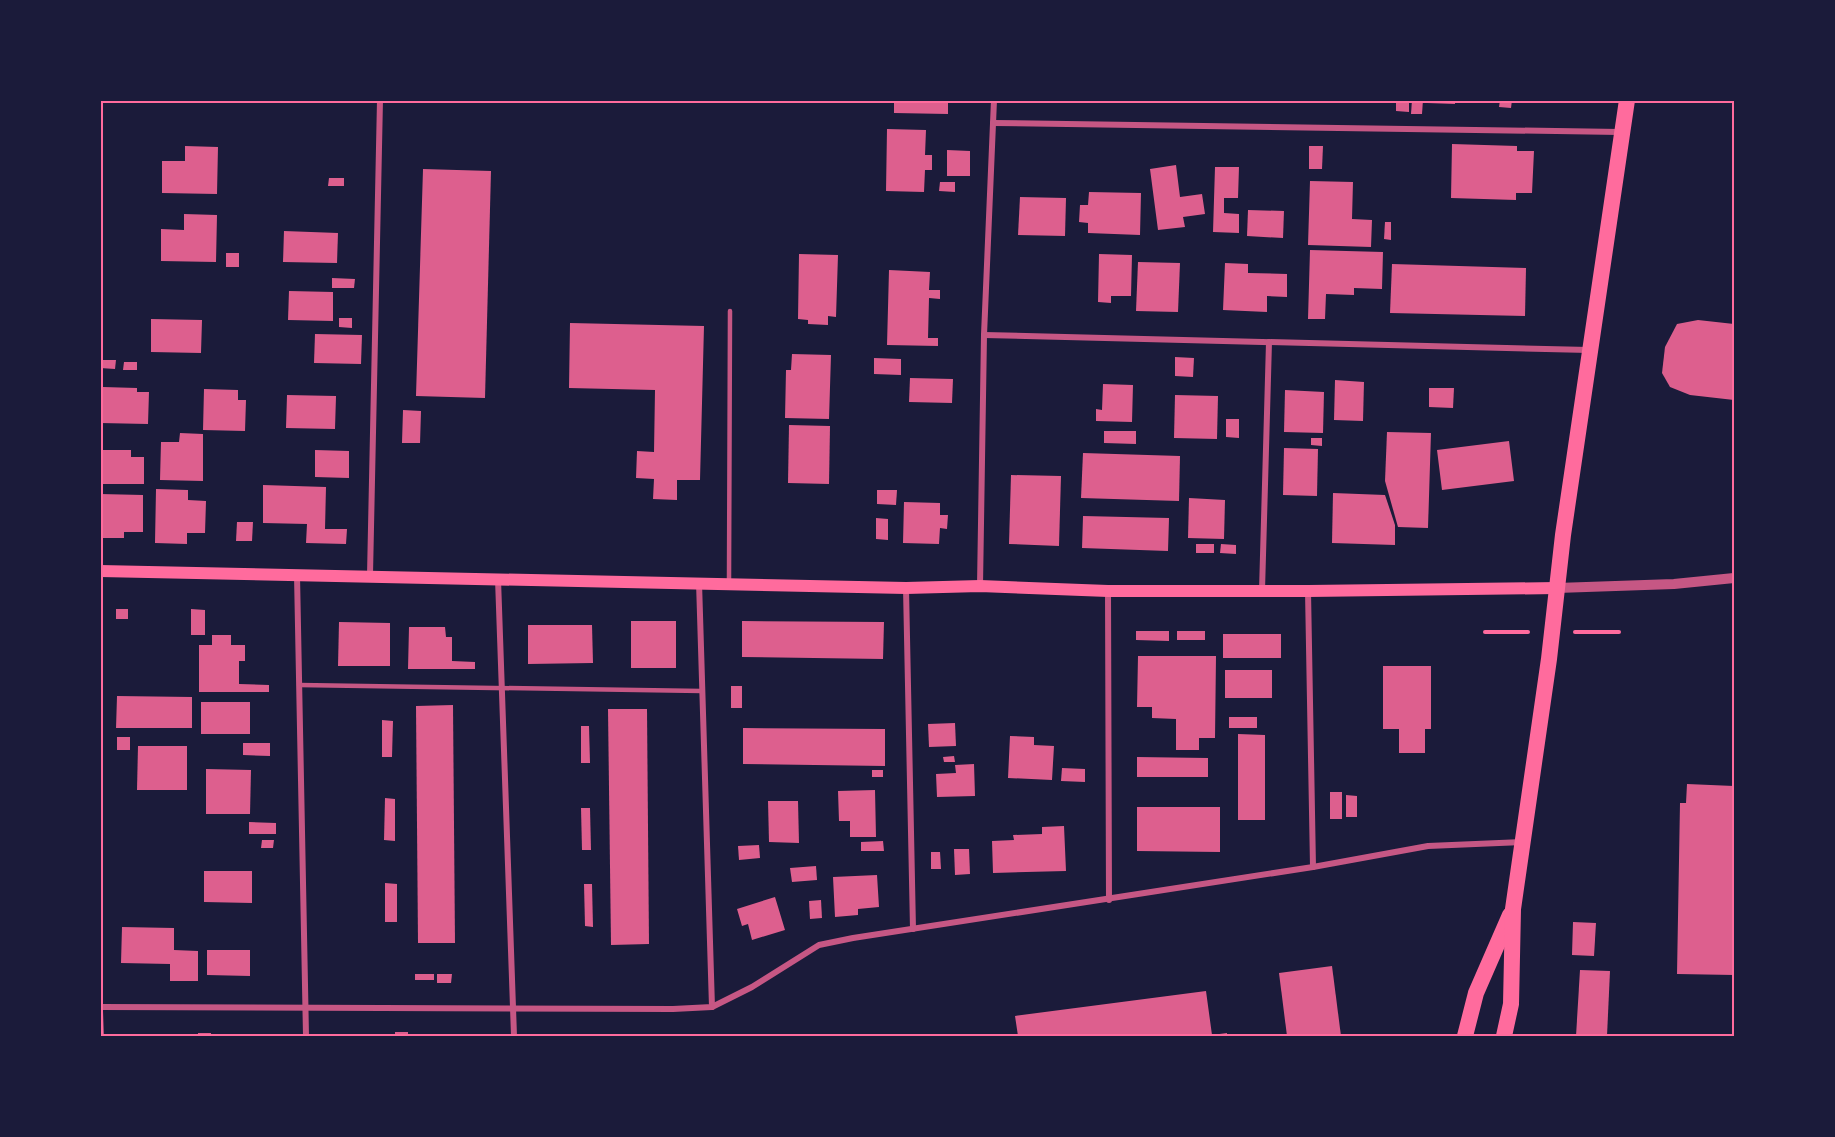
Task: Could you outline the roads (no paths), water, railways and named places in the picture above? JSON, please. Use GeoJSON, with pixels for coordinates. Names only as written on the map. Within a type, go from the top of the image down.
{"type":"FeatureCollection","features":[{"type":"Feature","properties":{"kind":"highway"},"geometry":{"type":"LineString","coordinates":[[1504,1036],[1511,1004],[1513,909],[1627,100]]}},
{"type":"Feature","properties":{"kind":"highway"},"geometry":{"type":"LineString","coordinates":[[1465,1036],[1476,993],[1513,909]]}},
{"type":"Feature","properties":{"kind":"main road"},"geometry":{"type":"LineString","coordinates":[[100,571],[906,588],[980,586],[1108,591],[1557,588]]}},
{"type":"Feature","properties":{"kind":"street"},"geometry":{"type":"LineString","coordinates":[[370,575],[380,100]]}},
{"type":"Feature","properties":{"kind":"street"},"geometry":{"type":"LineString","coordinates":[[980,586],[984,334],[994,100]]}},
{"type":"Feature","properties":{"kind":"street"},"geometry":{"type":"LineString","coordinates":[[993,123],[1622,132]]}},
{"type":"Feature","properties":{"kind":"street"},"geometry":{"type":"LineString","coordinates":[[984,334],[1592,351]]}},
{"type":"Feature","properties":{"kind":"street"},"geometry":{"type":"LineString","coordinates":[[1262,591],[1269,342]]}},
{"type":"Feature","properties":{"kind":"street"},"geometry":{"type":"LineString","coordinates":[[297,574],[306,1036]]}},
{"type":"Feature","properties":{"kind":"street"},"geometry":{"type":"LineString","coordinates":[[498,578],[514,1036]]}},
{"type":"Feature","properties":{"kind":"street"},"geometry":{"type":"LineString","coordinates":[[1557,588],[1674,584],[1734,578]]}},
{"type":"Feature","properties":{"kind":"street"},"geometry":{"type":"LineString","coordinates":[[699,582],[712,1007]]}},
{"type":"Feature","properties":{"kind":"street"},"geometry":{"type":"LineString","coordinates":[[906,588],[913,929]]}},
{"type":"Feature","properties":{"kind":"street"},"geometry":{"type":"LineString","coordinates":[[1108,591],[1110,900]]}},
{"type":"Feature","properties":{"kind":"street"},"geometry":{"type":"LineString","coordinates":[[1308,591],[1313,867]]}},
{"type":"Feature","properties":{"kind":"street"},"geometry":{"type":"LineString","coordinates":[[101,1036],[100,1009],[306,1006],[673,1009],[712,1007],[752,987],[819,945],[1313,867],[1428,846],[1523,842]]}},
{"type":"Feature","properties":{"kind":"lane"},"geometry":{"type":"LineString","coordinates":[[729,583],[730,312]]}},
{"type":"Feature","properties":{"kind":"lane"},"geometry":{"type":"LineString","coordinates":[[299,685],[702,691]]}}]}
